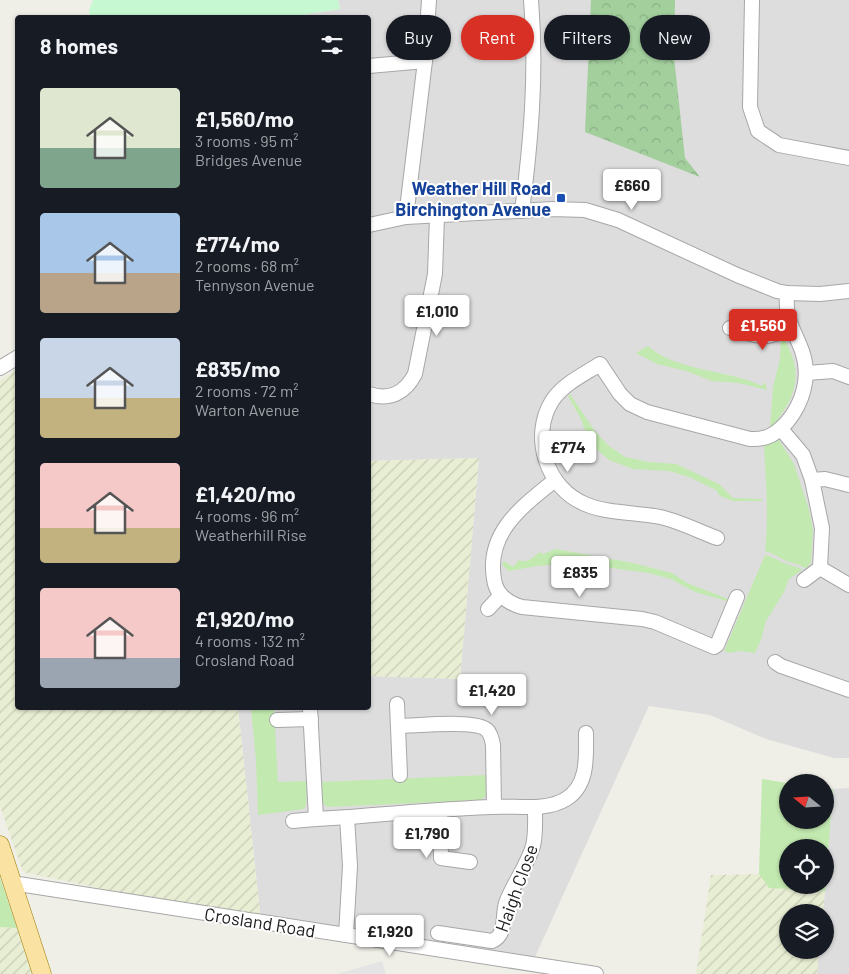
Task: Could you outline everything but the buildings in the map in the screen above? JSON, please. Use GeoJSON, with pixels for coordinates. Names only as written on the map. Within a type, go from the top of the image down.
{"type":"FeatureCollection","features":[{"type":"Feature","properties":{"kind":"main road"},"geometry":{"type":"LineString","coordinates":[[0,845],[42,974]]}},
{"type":"Feature","properties":{"kind":"street"},"geometry":{"type":"LineString","coordinates":[[428,15],[429,0]]}},
{"type":"Feature","properties":{"kind":"street"},"geometry":{"type":"LineString","coordinates":[[522,211],[534,92],[531,0]]}},
{"type":"Feature","properties":{"kind":"street"},"geometry":{"type":"LineString","coordinates":[[752,0],[750,107],[758,131],[779,145],[849,158]]}},
{"type":"Feature","properties":{"kind":"street"},"geometry":{"type":"LineString","coordinates":[[371,66],[425,60],[406,217]]}},
{"type":"Feature","properties":{"kind":"street"},"geometry":{"type":"LineString","coordinates":[[371,225],[406,217],[585,210],[618,220],[777,291],[820,294],[849,291]]}},
{"type":"Feature","properties":{"kind":"street"},"geometry":{"type":"LineString","coordinates":[[371,395],[378,397],[398,393],[409,385],[415,374],[435,274],[437,216]]}},
{"type":"Feature","properties":{"kind":"street"},"geometry":{"type":"LineString","coordinates":[[717,538],[660,517],[586,505],[572,497],[555,480],[546,463],[541,442],[544,420],[552,402],[562,389],[600,364],[620,394],[630,404],[647,412],[750,439],[765,439],[774,435],[781,429],[799,405],[807,373],[802,352],[791,327],[786,309],[787,293]]}},
{"type":"Feature","properties":{"kind":"street"},"geometry":{"type":"LineString","coordinates":[[730,328],[761,337],[775,336],[791,327]]}},
{"type":"Feature","properties":{"kind":"street"},"geometry":{"type":"LineString","coordinates":[[0,368],[15,359]]}},
{"type":"Feature","properties":{"kind":"street"},"geometry":{"type":"LineString","coordinates":[[807,373],[833,372],[849,377]]}},
{"type":"Feature","properties":{"kind":"street"},"geometry":{"type":"LineString","coordinates":[[781,429],[803,455],[812,480],[822,528],[820,568]]}},
{"type":"Feature","properties":{"kind":"street"},"geometry":{"type":"LineString","coordinates":[[812,480],[825,479],[849,485]]}},
{"type":"Feature","properties":{"kind":"street"},"geometry":{"type":"LineString","coordinates":[[555,480],[523,507],[508,523],[498,538],[493,554],[492,570],[494,584],[510,603],[522,607],[642,619],[655,622],[714,647],[717,645],[737,597]]}},
{"type":"Feature","properties":{"kind":"street"},"geometry":{"type":"LineString","coordinates":[[804,580],[820,568]]}},
{"type":"Feature","properties":{"kind":"street"},"geometry":{"type":"LineString","coordinates":[[820,568],[849,584]]}},
{"type":"Feature","properties":{"kind":"street"},"geometry":{"type":"LineString","coordinates":[[488,609],[502,595]]}},
{"type":"Feature","properties":{"kind":"street"},"geometry":{"type":"LineString","coordinates":[[775,662],[849,690]]}},
{"type":"Feature","properties":{"kind":"street"},"geometry":{"type":"LineString","coordinates":[[397,704],[400,775]]}},
{"type":"Feature","properties":{"kind":"street"},"geometry":{"type":"LineString","coordinates":[[277,720],[311,713],[316,818]]}},
{"type":"Feature","properties":{"kind":"street"},"geometry":{"type":"LineString","coordinates":[[398,726],[461,724],[476,725],[486,730],[492,738],[493,745],[494,806]]}},
{"type":"Feature","properties":{"kind":"street"},"geometry":{"type":"LineString","coordinates":[[293,821],[494,806],[535,807],[554,805],[568,798],[580,785],[586,768],[586,733]]}},
{"type":"Feature","properties":{"kind":"street","name":"Haigh Close"},"geometry":{"type":"LineString","coordinates":[[438,933],[492,941],[498,939],[502,933],[506,905],[532,847],[535,834],[535,807]]}},
{"type":"Feature","properties":{"kind":"street"},"geometry":{"type":"LineString","coordinates":[[440,810],[441,858],[470,862]]}},
{"type":"Feature","properties":{"kind":"street"},"geometry":{"type":"LineString","coordinates":[[346,935],[350,866],[347,817]]}},
{"type":"Feature","properties":{"kind":"street","name":"Crosland Road"},"geometry":{"type":"LineString","coordinates":[[12,883],[596,974]]}},
{"type":"Feature","properties":{"kind":"shaded area"},"geometry":{"type":"Polygon","coordinates":[[[338,0],[849,0],[849,758],[834,758],[766,739],[710,715],[649,706],[535,957],[261,922],[238,710],[371,710],[371,676],[460,679],[479,458],[371,461],[371,15],[301,15],[340,9],[338,0]]]}},
{"type":"Feature","properties":{"kind":"shaded area"},"geometry":{"type":"Polygon","coordinates":[[[849,788],[849,974],[817,974],[818,959],[834,959],[834,904],[824,904],[824,894],[834,894],[834,839],[829,839],[830,829],[834,829],[834,789],[849,788]]]}},
{"type":"Feature","properties":{"kind":"shaded area"},"geometry":{"type":"Polygon","coordinates":[[[382,961],[386,974],[337,974],[382,961]]]}},
{"type":"Feature","properties":{"kind":"green space"},"geometry":{"type":"Polygon","coordinates":[[[93,0],[338,0],[340,9],[301,15],[90,15],[89,10],[93,0]]]}},
{"type":"Feature","properties":{"kind":"green space"},"geometry":{"type":"Polygon","coordinates":[[[591,0],[675,0],[675,15],[640,15],[640,60],[674,60],[685,158],[700,177],[585,132],[588,60],[630,60],[630,15],[590,15],[591,0]]]}},
{"type":"Feature","properties":{"kind":"green space"},"geometry":{"type":"Polygon","coordinates":[[[783,338],[793,360],[796,377],[795,385],[785,408],[770,428],[773,387],[780,359],[781,339],[783,338]]]}},
{"type":"Feature","properties":{"kind":"green space"},"geometry":{"type":"Polygon","coordinates":[[[648,346],[673,361],[688,366],[734,376],[762,386],[765,382],[767,390],[739,383],[712,381],[686,371],[657,364],[636,353],[648,346]]]}},
{"type":"Feature","properties":{"kind":"green space"},"geometry":{"type":"Polygon","coordinates":[[[15,370],[15,710],[238,710],[261,922],[23,872],[0,806],[0,381],[15,370]]]}},
{"type":"Feature","properties":{"kind":"green space"},"geometry":{"type":"Polygon","coordinates":[[[570,394],[594,430],[609,446],[625,457],[649,462],[676,464],[719,484],[733,498],[762,499],[762,501],[733,501],[720,496],[716,490],[689,477],[669,471],[633,469],[609,460],[595,448],[568,396],[570,394]]]}},
{"type":"Feature","properties":{"kind":"green space"},"geometry":{"type":"Polygon","coordinates":[[[779,440],[794,464],[809,510],[813,530],[811,562],[805,568],[765,551],[767,512],[764,446],[779,440]]]}},
{"type":"Feature","properties":{"kind":"green space"},"geometry":{"type":"Polygon","coordinates":[[[479,458],[460,679],[371,676],[371,461],[479,458]]]}},
{"type":"Feature","properties":{"kind":"green space"},"geometry":{"type":"Polygon","coordinates":[[[556,549],[633,563],[672,573],[687,583],[728,599],[727,601],[695,592],[671,579],[648,573],[590,565],[562,564],[509,571],[502,565],[504,561],[513,567],[519,560],[528,561],[540,552],[543,554],[556,549]]]}},
{"type":"Feature","properties":{"kind":"green space"},"geometry":{"type":"Polygon","coordinates":[[[765,555],[802,570],[789,579],[784,592],[766,621],[755,653],[740,651],[730,653],[724,651],[765,555]]]}},
{"type":"Feature","properties":{"kind":"green space"},"geometry":{"type":"Polygon","coordinates":[[[251,710],[274,710],[278,782],[307,781],[306,805],[304,809],[258,815],[256,760],[251,710]]]}},
{"type":"Feature","properties":{"kind":"green space"},"geometry":{"type":"Polygon","coordinates":[[[487,775],[487,795],[481,800],[328,807],[323,803],[321,796],[321,782],[487,775]]]}},
{"type":"Feature","properties":{"kind":"green space"},"geometry":{"type":"Polygon","coordinates":[[[762,779],[779,782],[779,829],[830,829],[829,839],[779,839],[779,889],[769,888],[759,874],[762,779]]]}},
{"type":"Feature","properties":{"kind":"green space"},"geometry":{"type":"Polygon","coordinates":[[[759,874],[769,888],[779,889],[779,894],[825,894],[824,904],[779,904],[779,959],[818,959],[817,974],[696,974],[711,875],[759,874]]]}},
{"type":"Feature","properties":{"kind":"green space"},"geometry":{"type":"Polygon","coordinates":[[[0,878],[17,928],[0,927],[0,878]]]}},
{"type":"Feature","properties":{"kind":"green space"},"geometry":{"type":"Polygon","coordinates":[[[0,927],[17,928],[32,974],[0,974],[0,927]]]}},
{"type":"Feature","properties":{"kind":"place","name":"Weather Hill Road Birchington Avenue"},"geometry":{"type":"Point","coordinates":[561,198]}}]}
